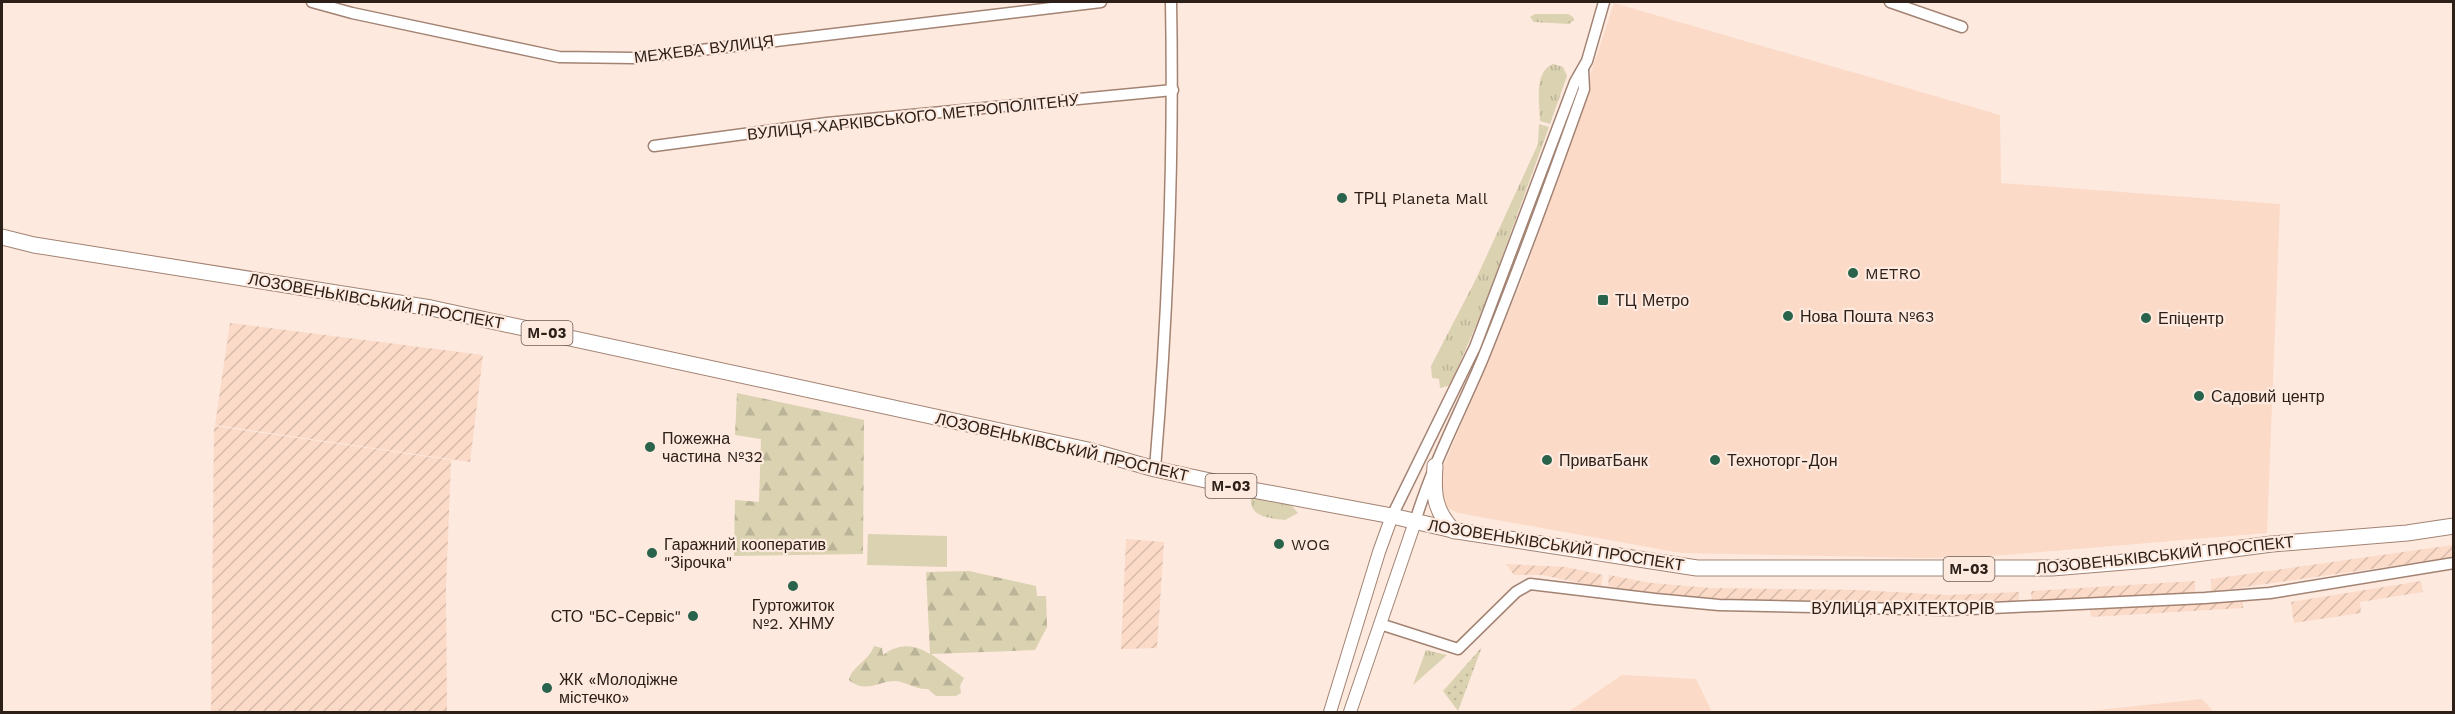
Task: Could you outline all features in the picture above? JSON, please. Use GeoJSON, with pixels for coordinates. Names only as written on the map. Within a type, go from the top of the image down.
{"type":"FeatureCollection","features":[{"type":"Feature","properties":{"kind":"highway","name":"ЛОЗОВЕНЬКІВСЬКИЙ ПРОСПЕКТ"},"geometry":{"type":"LineString","coordinates":[[2,237],[42,247],[432,308],[1088,450],[1155,468],[1308,502],[1392,516],[1454,531],[1697,568],[2022,569],[2138,561],[2272,544],[2408,533],[2454,526]]}},
{"type":"Feature","properties":{"kind":"highway"},"geometry":{"type":"LineString","coordinates":[[1435,466],[1435,501],[1442,517],[1454,531]]}},
{"type":"Feature","properties":{"kind":"main road"},"geometry":{"type":"LineString","coordinates":[[1330,712],[1392,516]]}},
{"type":"Feature","properties":{"kind":"main road"},"geometry":{"type":"LineString","coordinates":[[1350,712],[1416,522]]}},
{"type":"Feature","properties":{"kind":"street","name":"МЕЖЕВА ВУЛИЦЯ"},"geometry":{"type":"LineString","coordinates":[[312,2],[352,13],[559,57],[634,58],[1101,2]]}},
{"type":"Feature","properties":{"kind":"street"},"geometry":{"type":"LineString","coordinates":[[1155,468],[1165,358],[1173,90],[1171,2]]}},
{"type":"Feature","properties":{"kind":"street"},"geometry":{"type":"LineString","coordinates":[[1416,522],[1435,466],[1486,350],[1543,206],[1584,89],[1584,70],[1604,2]]}},
{"type":"Feature","properties":{"kind":"street"},"geometry":{"type":"LineString","coordinates":[[1890,2],[1962,27]]}},
{"type":"Feature","properties":{"kind":"street"},"geometry":{"type":"LineString","coordinates":[[1392,516],[1475,347],[1575,82],[1584,70]]}},
{"type":"Feature","properties":{"kind":"street","name":"ВУЛИЦЯ ХАРКІВСЬКОГО МЕТРОПОЛІТЕНУ"},"geometry":{"type":"LineString","coordinates":[[654,146],[827,123],[1173,90]]}},
{"type":"Feature","properties":{"kind":"street"},"geometry":{"type":"LineString","coordinates":[[1444,412],[1457,416]]}},
{"type":"Feature","properties":{"kind":"street","name":"ВУЛИЦЯ АРХІТЕКТОРІВ"},"geometry":{"type":"LineString","coordinates":[[1380,624],[1458,649],[1516,592],[1530,584],[1655,600],[1719,605],[1950,610],[2270,593],[2454,563]]}},
{"type":"Feature","properties":{"kind":"shaded area"},"geometry":{"type":"Polygon","coordinates":[[[1614,3],[2000,115],[2001,183],[2280,204],[2267,533],[1982,557],[1681,553],[1458,513],[1448,508],[1440,500],[1439,477],[1525,272],[1614,3]]]}},
{"type":"Feature","properties":{"kind":"shaded area"},"geometry":{"type":"Polygon","coordinates":[[[230,323],[483,355],[470,462],[215,425],[230,323]]]}},
{"type":"Feature","properties":{"kind":"shaded area"},"geometry":{"type":"Polygon","coordinates":[[[214,426],[451,460],[446,588],[447,712],[211,712],[214,426]]]}},
{"type":"Feature","properties":{"kind":"shaded area"},"geometry":{"type":"Polygon","coordinates":[[[1126,539],[1164,542],[1157,648],[1121,649],[1126,539]]]}},
{"type":"Feature","properties":{"kind":"shaded area"},"geometry":{"type":"Polygon","coordinates":[[[2453,545],[2453,557],[2211,592],[2211,579],[2453,545]]]}},
{"type":"Feature","properties":{"kind":"shaded area"},"geometry":{"type":"Polygon","coordinates":[[[1506,564],[1566,567],[1603,575],[1601,587],[1542,575],[1514,575],[1506,564]]]}},
{"type":"Feature","properties":{"kind":"shaded area"},"geometry":{"type":"Polygon","coordinates":[[[1609,575],[1651,583],[1711,588],[1858,590],[1948,595],[2019,592],[2019,601],[1948,603],[1736,600],[1647,593],[1608,586],[1609,575]]]}},
{"type":"Feature","properties":{"kind":"shaded area"},"geometry":{"type":"Polygon","coordinates":[[[2195,581],[2195,593],[2032,603],[2031,591],[2195,581]]]}},
{"type":"Feature","properties":{"kind":"shaded area"},"geometry":{"type":"Polygon","coordinates":[[[2421,581],[2423,592],[2360,602],[2361,613],[2294,623],[2291,602],[2421,581]]]}},
{"type":"Feature","properties":{"kind":"shaded area"},"geometry":{"type":"Polygon","coordinates":[[[2243,599],[2243,608],[2091,617],[2090,608],[2243,599]]]}},
{"type":"Feature","properties":{"kind":"shaded area"},"geometry":{"type":"Polygon","coordinates":[[[1622,675],[1696,679],[1712,712],[1568,712],[1622,675]]]}},
{"type":"Feature","properties":{"kind":"shaded area"},"geometry":{"type":"Polygon","coordinates":[[[2202,699],[2214,712],[2079,712],[2202,699]]]}},
{"type":"Feature","properties":{"kind":"green space"},"geometry":{"type":"Polygon","coordinates":[[[1535,14],[1568,14],[1574,20],[1569,24],[1534,22],[1530,17],[1535,14]]]}},
{"type":"Feature","properties":{"kind":"green space"},"geometry":{"type":"Polygon","coordinates":[[[1553,64],[1563,67],[1567,76],[1550,124],[1540,121],[1539,89],[1543,74],[1553,64]]]}},
{"type":"Feature","properties":{"kind":"green space"},"geometry":{"type":"Polygon","coordinates":[[[1539,124],[1549,127],[1483,309],[1452,381],[1448,386],[1440,388],[1439,379],[1432,378],[1431,366],[1476,279],[1538,144],[1539,124]]]}},
{"type":"Feature","properties":{"kind":"green space"},"geometry":{"type":"Polygon","coordinates":[[[737,393],[864,420],[863,554],[734,556],[735,500],[759,502],[761,439],[735,435],[737,393]]]}},
{"type":"Feature","properties":{"kind":"green space"},"geometry":{"type":"Polygon","coordinates":[[[1256,497],[1292,506],[1298,513],[1285,520],[1262,516],[1251,505],[1251,498],[1256,497]]]}},
{"type":"Feature","properties":{"kind":"green space"},"geometry":{"type":"Polygon","coordinates":[[[868,534],[947,536],[947,567],[867,565],[868,534]]]}},
{"type":"Feature","properties":{"kind":"green space"},"geometry":{"type":"Polygon","coordinates":[[[969,571],[1036,586],[1037,596],[1046,596],[1047,627],[1035,650],[931,654],[964,678],[960,686],[961,693],[956,696],[936,696],[928,689],[895,681],[861,686],[849,680],[850,675],[874,646],[882,648],[883,655],[895,648],[906,646],[918,648],[930,654],[926,572],[969,571]]]}},
{"type":"Feature","properties":{"kind":"green space"},"geometry":{"type":"Polygon","coordinates":[[[1482,647],[1458,711],[1443,691],[1482,647]]]}},
{"type":"Feature","properties":{"kind":"green space"},"geometry":{"type":"Polygon","coordinates":[[[1426,650],[1447,655],[1413,685],[1426,650]]]}},
{"type":"Feature","properties":{"kind":"place","name":"ТРЦ Planeta Mall"},"geometry":{"type":"Point","coordinates":[1342,198]}},
{"type":"Feature","properties":{"kind":"place","name":"METRO"},"geometry":{"type":"Point","coordinates":[1853,273]}},
{"type":"Feature","properties":{"kind":"place","name":"ТЦ Метро"},"geometry":{"type":"Point","coordinates":[1603,300]}},
{"type":"Feature","properties":{"kind":"place","name":"Нова Пошта №63"},"geometry":{"type":"Point","coordinates":[1788,316]}},
{"type":"Feature","properties":{"kind":"place","name":"Епіцентр"},"geometry":{"type":"Point","coordinates":[2146,318]}},
{"type":"Feature","properties":{"kind":"place","name":"Садовий центр"},"geometry":{"type":"Point","coordinates":[2199,396]}},
{"type":"Feature","properties":{"kind":"place","name":"Пожежна частина №32"},"geometry":{"type":"Point","coordinates":[650,447]}},
{"type":"Feature","properties":{"kind":"place","name":"ПриватБанк"},"geometry":{"type":"Point","coordinates":[1547,460]}},
{"type":"Feature","properties":{"kind":"place","name":"Техноторг-Дон"},"geometry":{"type":"Point","coordinates":[1715,460]}},
{"type":"Feature","properties":{"kind":"place","name":"WOG"},"geometry":{"type":"Point","coordinates":[1279,544]}},
{"type":"Feature","properties":{"kind":"place","name":"Гаражний кооператив \"Зірочка\""},"geometry":{"type":"Point","coordinates":[652,553]}},
{"type":"Feature","properties":{"kind":"place","name":"Гуртожиток №2. ХНМУ"},"geometry":{"type":"Point","coordinates":[793,586]}},
{"type":"Feature","properties":{"kind":"place","name":"СТО \"БС-Сервіс\""},"geometry":{"type":"Point","coordinates":[693,616]}},
{"type":"Feature","properties":{"kind":"place","name":"ЖК «Молодіжне містечко»"},"geometry":{"type":"Point","coordinates":[547,688]}}]}
